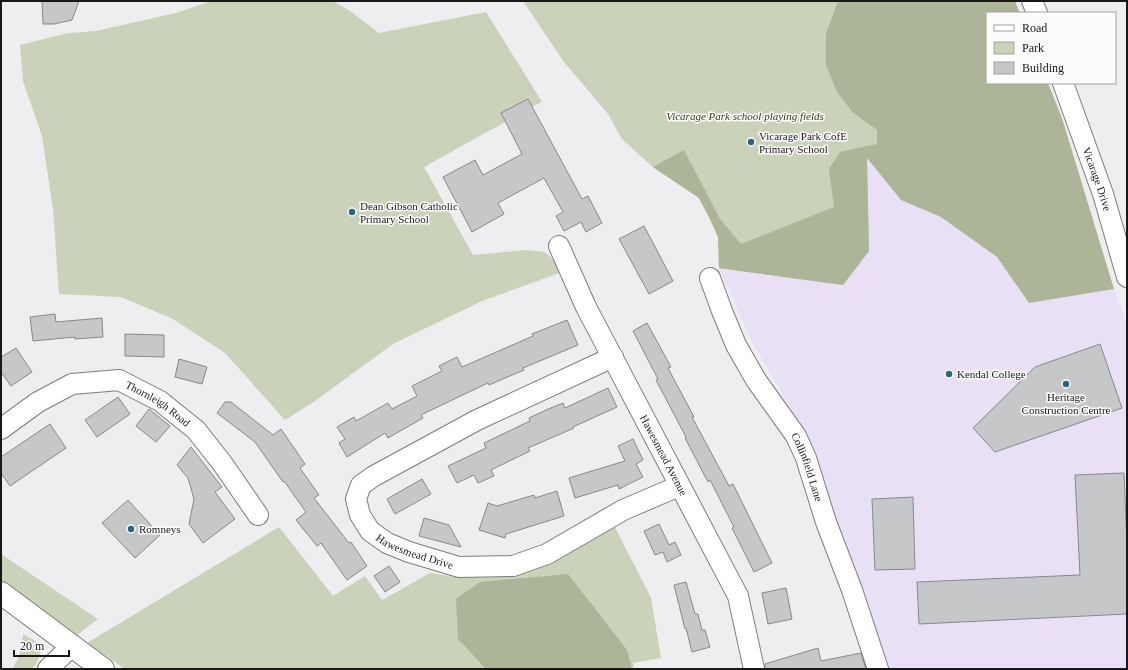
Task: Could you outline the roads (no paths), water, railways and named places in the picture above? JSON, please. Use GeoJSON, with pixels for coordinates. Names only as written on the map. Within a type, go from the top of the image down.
{"type":"FeatureCollection","features":[{"type":"Feature","properties":{"kind":"highway"},"geometry":{"type":"LineString","coordinates":[[1,593],[103,669]]}},
{"type":"Feature","properties":{"kind":"street"},"geometry":{"type":"LineString","coordinates":[[1032,1],[1037,12]]}},
{"type":"Feature","properties":{"kind":"street","name":"Vicarage Drive"},"geometry":{"type":"LineString","coordinates":[[1063,84],[1103,194],[1127,277]]}},
{"type":"Feature","properties":{"kind":"street","name":"Hawesmead Avenue"},"geometry":{"type":"LineString","coordinates":[[559,246],[586,307],[738,596],[754,669]]}},
{"type":"Feature","properties":{"kind":"street","name":"Collinfield Lane"},"geometry":{"type":"LineString","coordinates":[[710,278],[736,345],[756,380],[796,436],[806,458],[826,522],[852,590],[878,669]]}},
{"type":"Feature","properties":{"kind":"street","name":"Hawesmead Drive"},"geometry":{"type":"LineString","coordinates":[[613,357],[477,420],[374,476],[362,485],[356,499],[360,515],[370,531],[388,543],[409,552],[459,567],[513,566],[547,554],[623,510],[679,486]]}},
{"type":"Feature","properties":{"kind":"street","name":"Thornleigh Road"},"geometry":{"type":"LineString","coordinates":[[1,429],[38,402],[72,384],[119,380],[160,400],[196,430],[222,463],[258,515]]}},
{"type":"Feature","properties":{"kind":"street"},"geometry":{"type":"LineString","coordinates":[[48,669],[72,646]]}},
{"type":"Feature","properties":{"kind":"place","name":"Vicarage Park CofE Primary School"},"geometry":{"type":"Point","coordinates":[751,142]}},
{"type":"Feature","properties":{"kind":"place","name":"Dean Gibson Catholic Primary School"},"geometry":{"type":"Point","coordinates":[352,212]}},
{"type":"Feature","properties":{"kind":"place","name":"Kendal College"},"geometry":{"type":"Point","coordinates":[949,374]}},
{"type":"Feature","properties":{"kind":"place","name":"Heritage Construction Centre"},"geometry":{"type":"Point","coordinates":[1066,384]}},
{"type":"Feature","properties":{"kind":"place","name":"Romneys"},"geometry":{"type":"Point","coordinates":[131,529]}},
{"type":"Feature","properties":{"kind":"park label","name":"Vicarage Park school playing fields"},"geometry":{"type":"Point","coordinates":[745,116]}}]}
